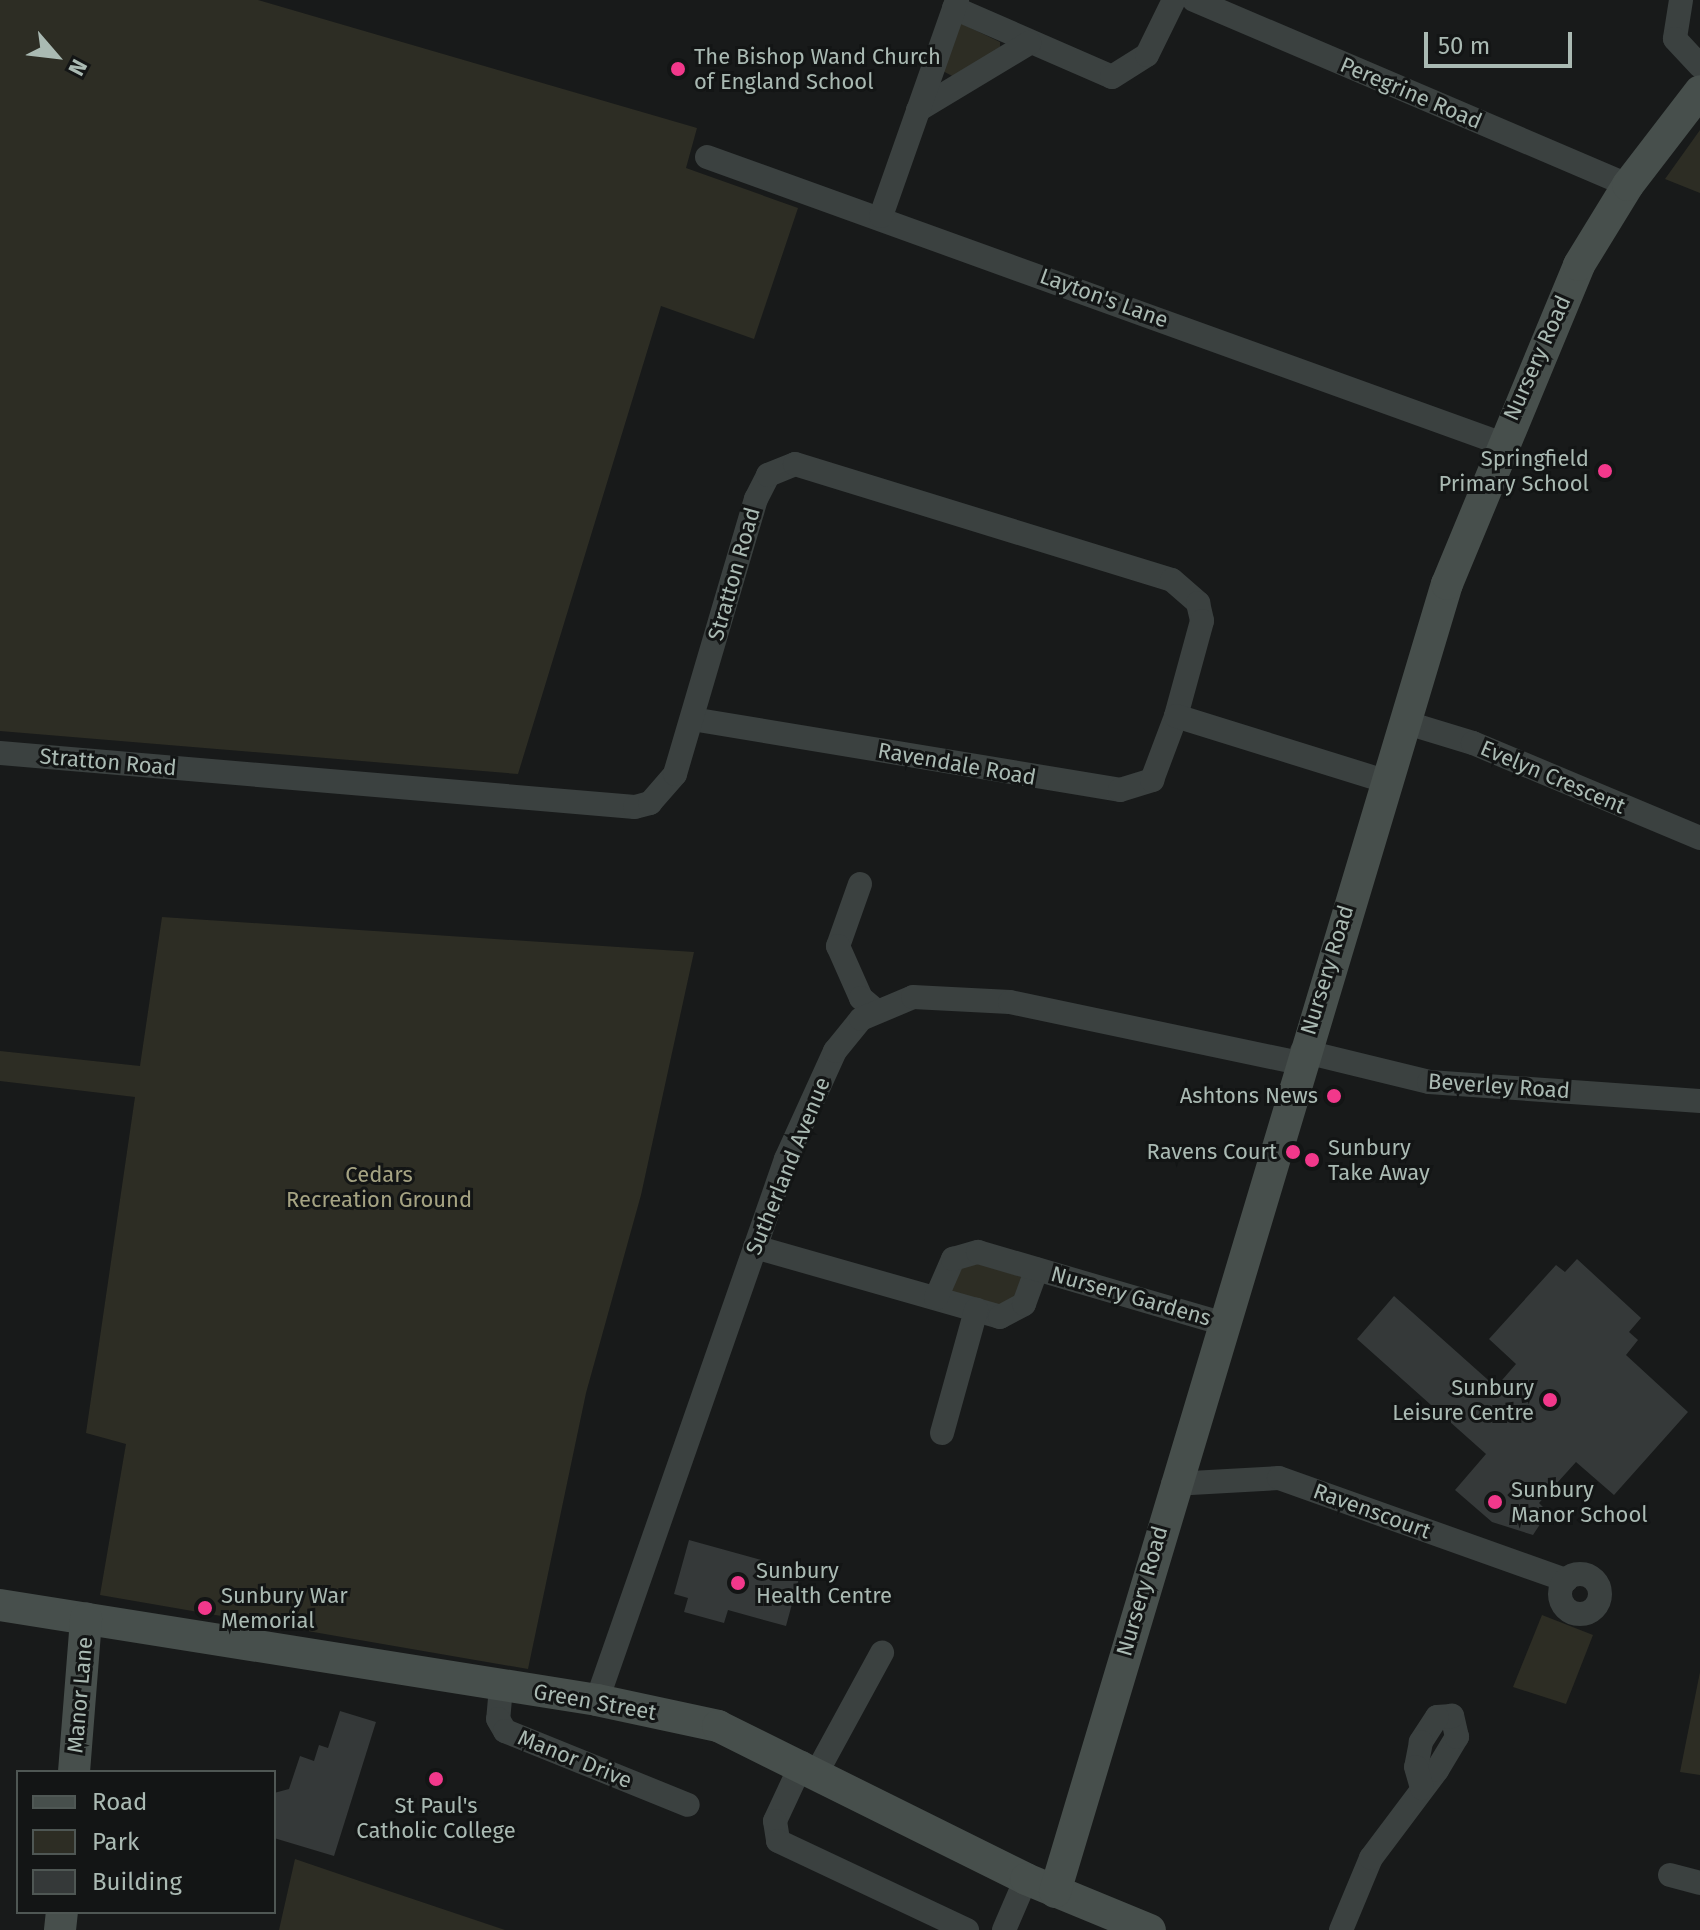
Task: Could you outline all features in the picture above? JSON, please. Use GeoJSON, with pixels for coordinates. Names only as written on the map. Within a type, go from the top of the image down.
{"type":"FeatureCollection","features":[{"type":"Feature","properties":{"kind":"street"},"geometry":{"type":"LineString","coordinates":[[881,216],[955,4],[1098,76],[1127,73],[1147,55],[1174,0]]}},
{"type":"Feature","properties":{"kind":"street","name":"Peregrine Road"},"geometry":{"type":"LineString","coordinates":[[1194,0],[1628,185]]}},
{"type":"Feature","properties":{"kind":"street"},"geometry":{"type":"LineString","coordinates":[[1681,0],[1675,39],[1700,66]]}},
{"type":"Feature","properties":{"kind":"street"},"geometry":{"type":"LineString","coordinates":[[918,110],[1029,43]]}},
{"type":"Feature","properties":{"kind":"street","name":"Nursery Road"},"geometry":{"type":"LineString","coordinates":[[1055,1892],[1300,1057],[1404,722],[1500,443],[1573,278],[1628,185],[1700,91]]}},
{"type":"Feature","properties":{"kind":"street","name":"Layton's Lane"},"geometry":{"type":"LineString","coordinates":[[707,157],[881,216],[1500,443]]}},
{"type":"Feature","properties":{"kind":"street","name":"Stratton Road"},"geometry":{"type":"LineString","coordinates":[[0,753],[635,807],[650,803],[675,774],[756,499],[768,475],[795,464],[1187,590],[1202,621],[1176,716]]}},
{"type":"Feature","properties":{"kind":"street"},"geometry":{"type":"LineString","coordinates":[[1176,716],[1385,781]]}},
{"type":"Feature","properties":{"kind":"street","name":"Ravendale Road"},"geometry":{"type":"LineString","coordinates":[[692,719],[1120,790],[1152,780],[1176,716]]}},
{"type":"Feature","properties":{"kind":"street","name":"Evelyn Crescent"},"geometry":{"type":"LineString","coordinates":[[1404,722],[1473,743],[1700,838]]}},
{"type":"Feature","properties":{"kind":"street"},"geometry":{"type":"LineString","coordinates":[[860,884],[838,946],[861,998],[874,1009],[913,997],[1010,1002],[1300,1057]]}},
{"type":"Feature","properties":{"kind":"street","name":"Sutherland Avenue"},"geometry":{"type":"LineString","coordinates":[[597,1700],[802,1120],[835,1051],[874,1009]]}},
{"type":"Feature","properties":{"kind":"street","name":"Beverley Road"},"geometry":{"type":"LineString","coordinates":[[1300,1057],[1429,1082],[1700,1101]]}},
{"type":"Feature","properties":{"kind":"street","name":"Nursery Gardens"},"geometry":{"type":"LineString","coordinates":[[755,1247],[1000,1317],[1017,1312],[1037,1269]]}},
{"type":"Feature","properties":{"kind":"street","name":"Nursery Gardens"},"geometry":{"type":"LineString","coordinates":[[936,1298],[946,1267],[969,1252],[1224,1324]]}},
{"type":"Feature","properties":{"kind":"street"},"geometry":{"type":"LineString","coordinates":[[942,1433],[976,1310]]}},
{"type":"Feature","properties":{"kind":"street","name":"Ravenscourt"},"geometry":{"type":"LineString","coordinates":[[1173,1484],[1279,1478],[1566,1580]]}},
{"type":"Feature","properties":{"kind":"street","name":"Green Street"},"geometry":{"type":"LineString","coordinates":[[0,1605],[597,1700],[718,1726],[810,1768],[1026,1879],[1150,1930]]}},
{"type":"Feature","properties":{"kind":"street","name":"Manor Lane"},"geometry":{"type":"LineString","coordinates":[[74,1770],[86,1618]]}},
{"type":"Feature","properties":{"kind":"street"},"geometry":{"type":"LineString","coordinates":[[882,1653],[775,1821],[778,1841],[967,1930]]}},
{"type":"Feature","properties":{"kind":"street","name":"Manor Drive"},"geometry":{"type":"LineString","coordinates":[[501,1687],[498,1719],[505,1731],[688,1805]]}},
{"type":"Feature","properties":{"kind":"street"},"geometry":{"type":"LineString","coordinates":[[1341,1930],[1371,1858],[1422,1788]]}},
{"type":"Feature","properties":{"kind":"street"},"geometry":{"type":"LineString","coordinates":[[1670,1875],[1700,1883]]}},
{"type":"Feature","properties":{"kind":"street"},"geometry":{"type":"LineString","coordinates":[[1004,1930],[1026,1879]]}},
{"type":"Feature","properties":{"kind":"green space"},"geometry":{"type":"Polygon","coordinates":[[[0,0],[258,0],[697,128],[686,168],[798,208],[754,339],[661,306],[518,774],[0,731],[0,0]]]}},
{"type":"Feature","properties":{"kind":"green space"},"geometry":{"type":"Polygon","coordinates":[[[956,21],[1000,42],[1000,50],[954,77],[941,70],[956,21]]]}},
{"type":"Feature","properties":{"kind":"green space"},"geometry":{"type":"Polygon","coordinates":[[[1700,130],[1700,193],[1665,179],[1700,130]]]}},
{"type":"Feature","properties":{"kind":"green space","name":"Cedars Recreation Ground"},"geometry":{"type":"Polygon","coordinates":[[[162,917],[694,952],[641,1195],[586,1393],[528,1669],[100,1595],[126,1444],[86,1433],[135,1097],[0,1081],[0,1051],[140,1066],[162,917]]]}},
{"type":"Feature","properties":{"kind":"green space"},"geometry":{"type":"Polygon","coordinates":[[[968,1260],[1022,1277],[1011,1309],[950,1293],[957,1270],[968,1260]]]}},
{"type":"Feature","properties":{"kind":"green space"},"geometry":{"type":"Polygon","coordinates":[[[1542,1615],[1593,1635],[1566,1704],[1513,1687],[1542,1615]]]}},
{"type":"Feature","properties":{"kind":"green space"},"geometry":{"type":"Polygon","coordinates":[[[1700,1672],[1700,1775],[1680,1772],[1700,1672]]]}},
{"type":"Feature","properties":{"kind":"green space"},"geometry":{"type":"Polygon","coordinates":[[[295,1859],[383,1889],[505,1930],[279,1930],[295,1859]]]}},
{"type":"Feature","properties":{"kind":"building","name":"Sunbury Leisure Centre"},"geometry":{"type":"Polygon","coordinates":[[[1577,1259],[1641,1318],[1629,1332],[1638,1340],[1626,1355],[1688,1412],[1614,1495],[1576,1462],[1539,1503],[1548,1512],[1533,1535],[1492,1522],[1455,1490],[1486,1454],[1357,1339],[1394,1296],[1496,1387],[1516,1364],[1489,1339],[1556,1265],[1565,1272],[1577,1259]]]}},
{"type":"Feature","properties":{"kind":"building","name":"Sunbury Health Centre"},"geometry":{"type":"Polygon","coordinates":[[[689,1540],[801,1571],[786,1626],[728,1610],[724,1623],[684,1612],[688,1598],[674,1594],[689,1540]]]}},
{"type":"Feature","properties":{"kind":"building"},"geometry":{"type":"Polygon","coordinates":[[[340,1711],[376,1722],[334,1856],[276,1839],[276,1792],[289,1789],[300,1756],[314,1761],[319,1745],[328,1748],[340,1711]]]}},
{"type":"Feature","properties":{"kind":"place","name":"The Bishop Wand Church of England School"},"geometry":{"type":"Point","coordinates":[678,69]}},
{"type":"Feature","properties":{"kind":"place","name":"Springfield Primary School"},"geometry":{"type":"Point","coordinates":[1605,471]}},
{"type":"Feature","properties":{"kind":"place","name":"Ashtons News"},"geometry":{"type":"Point","coordinates":[1334,1096]}},
{"type":"Feature","properties":{"kind":"place","name":"Ravens Court"},"geometry":{"type":"Point","coordinates":[1293,1152]}},
{"type":"Feature","properties":{"kind":"place","name":"Sunbury Take Away"},"geometry":{"type":"Point","coordinates":[1312,1160]}},
{"type":"Feature","properties":{"kind":"place","name":"Sunbury Leisure Centre"},"geometry":{"type":"Point","coordinates":[1550,1400]}},
{"type":"Feature","properties":{"kind":"place","name":"Sunbury Manor School"},"geometry":{"type":"Point","coordinates":[1495,1502]}},
{"type":"Feature","properties":{"kind":"place","name":"Sunbury Health Centre"},"geometry":{"type":"Point","coordinates":[738,1583]}},
{"type":"Feature","properties":{"kind":"place","name":"Sunbury War Memorial"},"geometry":{"type":"Point","coordinates":[205,1608]}},
{"type":"Feature","properties":{"kind":"place","name":"St Paul's Catholic College"},"geometry":{"type":"Point","coordinates":[436,1779]}}]}
